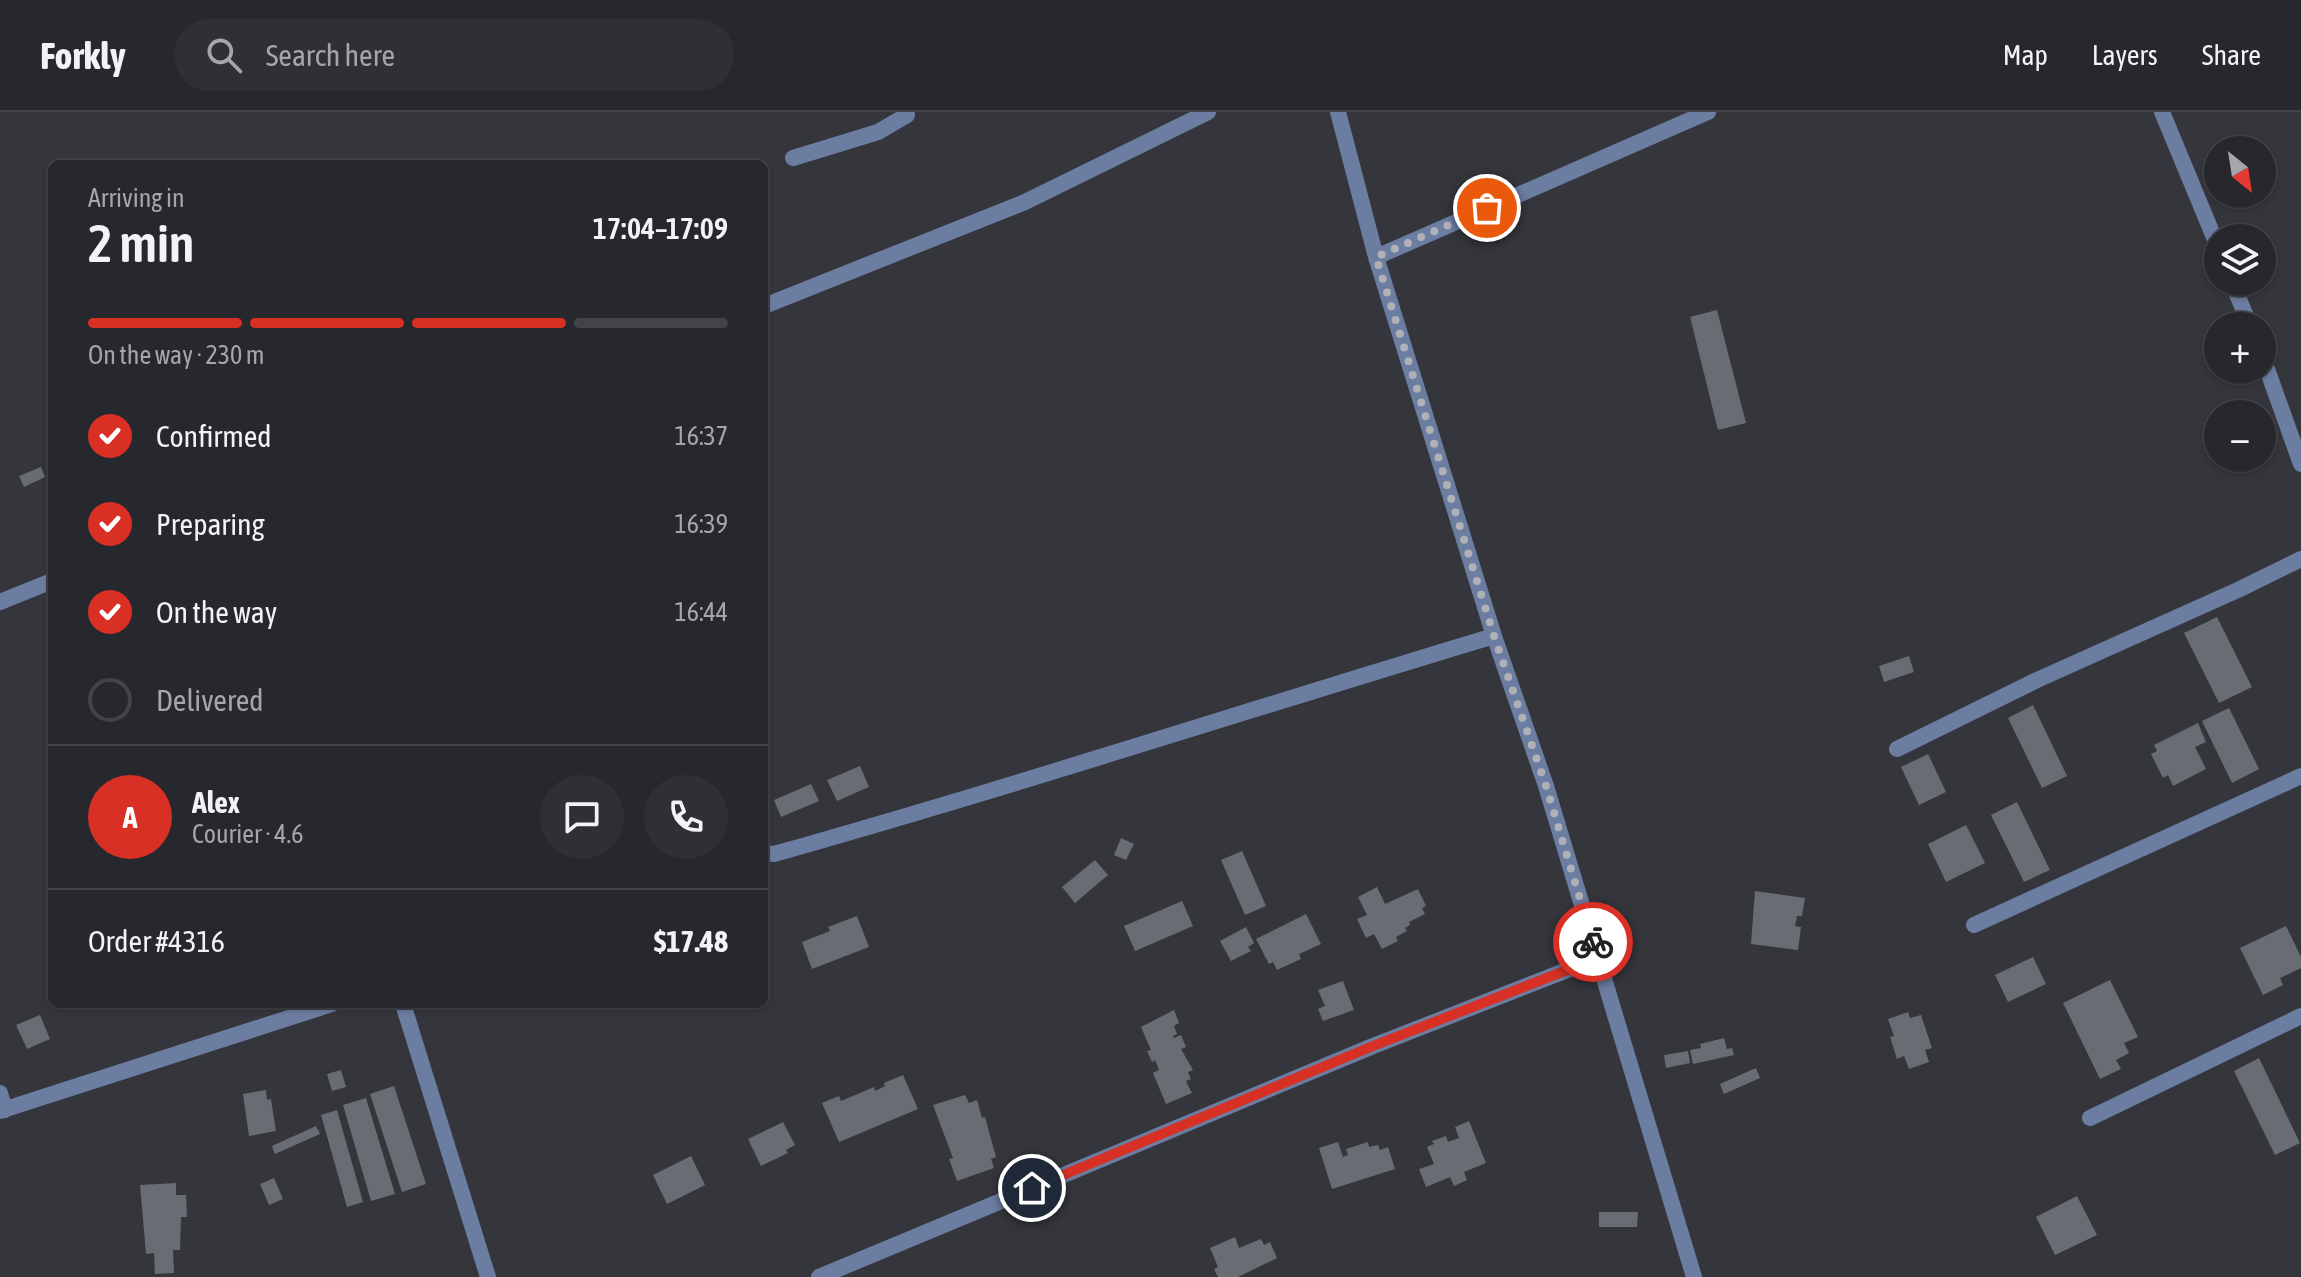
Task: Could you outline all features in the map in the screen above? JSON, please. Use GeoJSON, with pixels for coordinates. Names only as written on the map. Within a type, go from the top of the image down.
{"type":"FeatureCollection","features":[{"type":"Feature","properties":{"kind":"street"},"geometry":{"type":"LineString","coordinates":[[793,158],[878,132],[907,115],[905,112]]}},
{"type":"Feature","properties":{"kind":"street"},"geometry":{"type":"LineString","coordinates":[[768,304],[1025,202],[1208,112]]}},
{"type":"Feature","properties":{"kind":"street"},"geometry":{"type":"LineString","coordinates":[[1338,112],[1376,257],[1494,636],[1546,786],[1694,1277]]}},
{"type":"Feature","properties":{"kind":"street"},"geometry":{"type":"LineString","coordinates":[[1376,257],[1708,112]]}},
{"type":"Feature","properties":{"kind":"street"},"geometry":{"type":"LineString","coordinates":[[2162,112],[2208,224]]}},
{"type":"Feature","properties":{"kind":"street"},"geometry":{"type":"LineString","coordinates":[[2272,384],[2301,464]]}},
{"type":"Feature","properties":{"kind":"street"},"geometry":{"type":"LineString","coordinates":[[1897,749],[2037,680],[2301,559]]}},
{"type":"Feature","properties":{"kind":"street"},"geometry":{"type":"LineString","coordinates":[[0,602],[48,583]]}},
{"type":"Feature","properties":{"kind":"street"},"geometry":{"type":"LineString","coordinates":[[768,853],[929,810],[1494,636]]}},
{"type":"Feature","properties":{"kind":"street"},"geometry":{"type":"LineString","coordinates":[[1974,925],[2301,776]]}},
{"type":"Feature","properties":{"kind":"street"},"geometry":{"type":"LineString","coordinates":[[819,1277],[1373,1046],[1598,958]]}},
{"type":"Feature","properties":{"kind":"street"},"geometry":{"type":"LineString","coordinates":[[2,1105],[319,1008]]}},
{"type":"Feature","properties":{"kind":"street"},"geometry":{"type":"LineString","coordinates":[[404,1008],[488,1277]]}},
{"type":"Feature","properties":{"kind":"street"},"geometry":{"type":"LineString","coordinates":[[2090,1118],[2301,1016]]}},
{"type":"Feature","properties":{"kind":"building"},"geometry":{"type":"Polygon","coordinates":[[[1717,310],[1746,423],[1718,430],[1690,317],[1717,310]]]}},
{"type":"Feature","properties":{"kind":"building"},"geometry":{"type":"Polygon","coordinates":[[[41,467],[45,477],[24,487],[19,476],[41,467]]]}},
{"type":"Feature","properties":{"kind":"building"},"geometry":{"type":"Polygon","coordinates":[[[2217,617],[2252,687],[2219,703],[2184,633],[2217,617]]]}},
{"type":"Feature","properties":{"kind":"building"},"geometry":{"type":"Polygon","coordinates":[[[1909,656],[1914,672],[1884,682],[1879,666],[1909,656]]]}},
{"type":"Feature","properties":{"kind":"building"},"geometry":{"type":"Polygon","coordinates":[[[2033,705],[2067,776],[2042,788],[2008,718],[2033,705]]]}},
{"type":"Feature","properties":{"kind":"building"},"geometry":{"type":"Polygon","coordinates":[[[2229,708],[2259,769],[2232,783],[2202,721],[2229,708]]]}},
{"type":"Feature","properties":{"kind":"building"},"geometry":{"type":"Polygon","coordinates":[[[2198,723],[2206,742],[2195,747],[2206,769],[2173,786],[2168,775],[2163,778],[2151,754],[2157,751],[2154,745],[2198,723]]]}},
{"type":"Feature","properties":{"kind":"building"},"geometry":{"type":"Polygon","coordinates":[[[1928,754],[1946,792],[1919,805],[1901,767],[1928,754]]]}},
{"type":"Feature","properties":{"kind":"building"},"geometry":{"type":"Polygon","coordinates":[[[860,766],[869,787],[837,801],[827,780],[860,766]]]}},
{"type":"Feature","properties":{"kind":"building"},"geometry":{"type":"Polygon","coordinates":[[[811,784],[819,801],[781,817],[774,800],[811,784]]]}},
{"type":"Feature","properties":{"kind":"building"},"geometry":{"type":"Polygon","coordinates":[[[2017,802],[2050,870],[2024,882],[1991,815],[2017,802]]]}},
{"type":"Feature","properties":{"kind":"building"},"geometry":{"type":"Polygon","coordinates":[[[1966,825],[1985,863],[1946,882],[1928,844],[1966,825]]]}},
{"type":"Feature","properties":{"kind":"building"},"geometry":{"type":"Polygon","coordinates":[[[1121,838],[1134,844],[1126,860],[1114,855],[1121,838]]]}},
{"type":"Feature","properties":{"kind":"building"},"geometry":{"type":"Polygon","coordinates":[[[1242,851],[1266,906],[1245,915],[1221,860],[1242,851]]]}},
{"type":"Feature","properties":{"kind":"building"},"geometry":{"type":"Polygon","coordinates":[[[1095,860],[1108,875],[1075,903],[1062,887],[1095,860]]]}},
{"type":"Feature","properties":{"kind":"building"},"geometry":{"type":"Polygon","coordinates":[[[1377,887],[1385,904],[1418,889],[1426,906],[1422,908],[1425,914],[1409,922],[1410,925],[1405,928],[1407,931],[1396,937],[1398,941],[1382,949],[1374,934],[1366,938],[1357,919],[1367,915],[1358,897],[1377,887]]]}},
{"type":"Feature","properties":{"kind":"building"},"geometry":{"type":"Polygon","coordinates":[[[1755,891],[1805,898],[1802,916],[1797,916],[1795,926],[1801,927],[1798,950],[1751,944],[1755,891]]]}},
{"type":"Feature","properties":{"kind":"building"},"geometry":{"type":"Polygon","coordinates":[[[1182,901],[1193,926],[1135,951],[1124,926],[1182,901]]]}},
{"type":"Feature","properties":{"kind":"building"},"geometry":{"type":"Polygon","coordinates":[[[1306,914],[1321,944],[1299,954],[1301,959],[1277,970],[1273,962],[1269,964],[1256,939],[1306,914]]]}},
{"type":"Feature","properties":{"kind":"building"},"geometry":{"type":"Polygon","coordinates":[[[857,916],[869,947],[812,969],[802,942],[830,931],[828,927],[857,916]]]}},
{"type":"Feature","properties":{"kind":"building"},"geometry":{"type":"Polygon","coordinates":[[[2286,926],[2301,957],[2301,968],[2280,978],[2283,985],[2263,995],[2240,948],[2286,926]]]}},
{"type":"Feature","properties":{"kind":"building"},"geometry":{"type":"Polygon","coordinates":[[[1246,927],[1254,943],[1248,947],[1251,951],[1231,961],[1220,941],[1246,927]]]}},
{"type":"Feature","properties":{"kind":"building"},"geometry":{"type":"Polygon","coordinates":[[[2033,957],[2046,984],[2008,1002],[1995,975],[2033,957]]]}},
{"type":"Feature","properties":{"kind":"building"},"geometry":{"type":"Polygon","coordinates":[[[2110,980],[2138,1037],[2124,1043],[2129,1053],[2116,1060],[2121,1069],[2100,1079],[2063,1003],[2110,980]]]}},
{"type":"Feature","properties":{"kind":"building"},"geometry":{"type":"Polygon","coordinates":[[[1343,981],[1354,1010],[1323,1021],[1318,1009],[1325,1006],[1318,990],[1343,981]]]}},
{"type":"Feature","properties":{"kind":"building"},"geometry":{"type":"Polygon","coordinates":[[[1174,1010],[1179,1023],[1174,1026],[1177,1034],[1173,1036],[1181,1035],[1186,1047],[1181,1049],[1193,1070],[1188,1072],[1191,1079],[1186,1081],[1192,1093],[1166,1104],[1153,1073],[1159,1070],[1147,1051],[1151,1050],[1141,1027],[1174,1010]]]}},
{"type":"Feature","properties":{"kind":"building"},"geometry":{"type":"Polygon","coordinates":[[[1908,1012],[1910,1018],[1921,1015],[1932,1048],[1925,1050],[1929,1062],[1909,1069],[1904,1056],[1897,1059],[1888,1019],[1908,1012]]]}},
{"type":"Feature","properties":{"kind":"building"},"geometry":{"type":"Polygon","coordinates":[[[40,1015],[50,1039],[27,1049],[16,1025],[40,1015]]]}},
{"type":"Feature","properties":{"kind":"building"},"geometry":{"type":"Polygon","coordinates":[[[1724,1038],[1727,1049],[1732,1048],[1734,1055],[1693,1064],[1690,1050],[1724,1038]]]}},
{"type":"Feature","properties":{"kind":"building"},"geometry":{"type":"Polygon","coordinates":[[[1688,1051],[1690,1063],[1666,1068],[1664,1055],[1688,1051]]]}},
{"type":"Feature","properties":{"kind":"building"},"geometry":{"type":"Polygon","coordinates":[[[2259,1058],[2300,1143],[2275,1155],[2234,1071],[2259,1058]]]}},
{"type":"Feature","properties":{"kind":"building"},"geometry":{"type":"Polygon","coordinates":[[[1756,1068],[1760,1078],[1724,1094],[1720,1084],[1756,1068]]]}},
{"type":"Feature","properties":{"kind":"building"},"geometry":{"type":"Polygon","coordinates":[[[341,1070],[346,1087],[332,1091],[327,1074],[341,1070]]]}},
{"type":"Feature","properties":{"kind":"building"},"geometry":{"type":"Polygon","coordinates":[[[903,1075],[918,1109],[839,1142],[822,1103],[839,1096],[841,1101],[874,1087],[875,1091],[885,1086],[884,1083],[903,1075]]]}},
{"type":"Feature","properties":{"kind":"building"},"geometry":{"type":"Polygon","coordinates":[[[394,1086],[426,1184],[402,1192],[370,1094],[394,1086]]]}},
{"type":"Feature","properties":{"kind":"building"},"geometry":{"type":"Polygon","coordinates":[[[266,1090],[267,1100],[271,1099],[276,1131],[249,1136],[243,1094],[266,1090]]]}},
{"type":"Feature","properties":{"kind":"building"},"geometry":{"type":"Polygon","coordinates":[[[965,1095],[969,1103],[977,1100],[996,1157],[991,1159],[994,1168],[957,1181],[949,1159],[953,1158],[933,1105],[965,1095]]]}},
{"type":"Feature","properties":{"kind":"building"},"geometry":{"type":"Polygon","coordinates":[[[366,1098],[395,1194],[371,1201],[343,1105],[366,1098]]]}},
{"type":"Feature","properties":{"kind":"building"},"geometry":{"type":"Polygon","coordinates":[[[337,1110],[363,1202],[347,1207],[321,1115],[337,1110]]]}},
{"type":"Feature","properties":{"kind":"building"},"geometry":{"type":"Polygon","coordinates":[[[1469,1121],[1486,1163],[1464,1172],[1467,1180],[1454,1186],[1450,1177],[1426,1187],[1419,1169],[1434,1164],[1427,1147],[1434,1144],[1432,1141],[1446,1136],[1448,1142],[1459,1138],[1455,1127],[1469,1121]]]}},
{"type":"Feature","properties":{"kind":"building"},"geometry":{"type":"Polygon","coordinates":[[[783,1122],[795,1145],[786,1150],[788,1153],[761,1166],[748,1139],[783,1122]]]}},
{"type":"Feature","properties":{"kind":"building"},"geometry":{"type":"Polygon","coordinates":[[[316,1126],[320,1134],[275,1154],[272,1146],[316,1126]]]}},
{"type":"Feature","properties":{"kind":"building"},"geometry":{"type":"Polygon","coordinates":[[[1338,1142],[1343,1157],[1348,1155],[1346,1149],[1368,1142],[1369,1147],[1378,1145],[1380,1150],[1388,1147],[1395,1169],[1332,1189],[1319,1148],[1338,1142]]]}},
{"type":"Feature","properties":{"kind":"building"},"geometry":{"type":"Polygon","coordinates":[[[691,1156],[705,1185],[667,1204],[653,1175],[691,1156]]]}},
{"type":"Feature","properties":{"kind":"building"},"geometry":{"type":"Polygon","coordinates":[[[274,1178],[283,1199],[269,1205],[260,1184],[274,1178]]]}},
{"type":"Feature","properties":{"kind":"building"},"geometry":{"type":"Polygon","coordinates":[[[176,1183],[176,1195],[186,1195],[187,1217],[181,1217],[180,1250],[173,1250],[174,1273],[155,1274],[154,1253],[146,1254],[140,1185],[176,1183]]]}},
{"type":"Feature","properties":{"kind":"building"},"geometry":{"type":"Polygon","coordinates":[[[2077,1196],[2097,1235],[2055,1255],[2036,1217],[2077,1196]]]}},
{"type":"Feature","properties":{"kind":"building"},"geometry":{"type":"Polygon","coordinates":[[[1599,1212],[1638,1212],[1637,1227],[1599,1227],[1599,1212]]]}},
{"type":"Feature","properties":{"kind":"building"},"geometry":{"type":"Polygon","coordinates":[[[1235,1237],[1239,1248],[1261,1239],[1264,1245],[1270,1242],[1277,1258],[1238,1277],[1218,1277],[1214,1269],[1218,1267],[1210,1248],[1235,1237]]]}},
{"type":"Feature","properties":{"kind":"way so far"},"geometry":{"type":"LineString","coordinates":[[1487,208],[1376,257],[1593,942]]}},
{"type":"Feature","properties":{"kind":"route"},"geometry":{"type":"LineString","coordinates":[[1032,1188],[1373,1046],[1598,958],[1593,942]]}}]}
